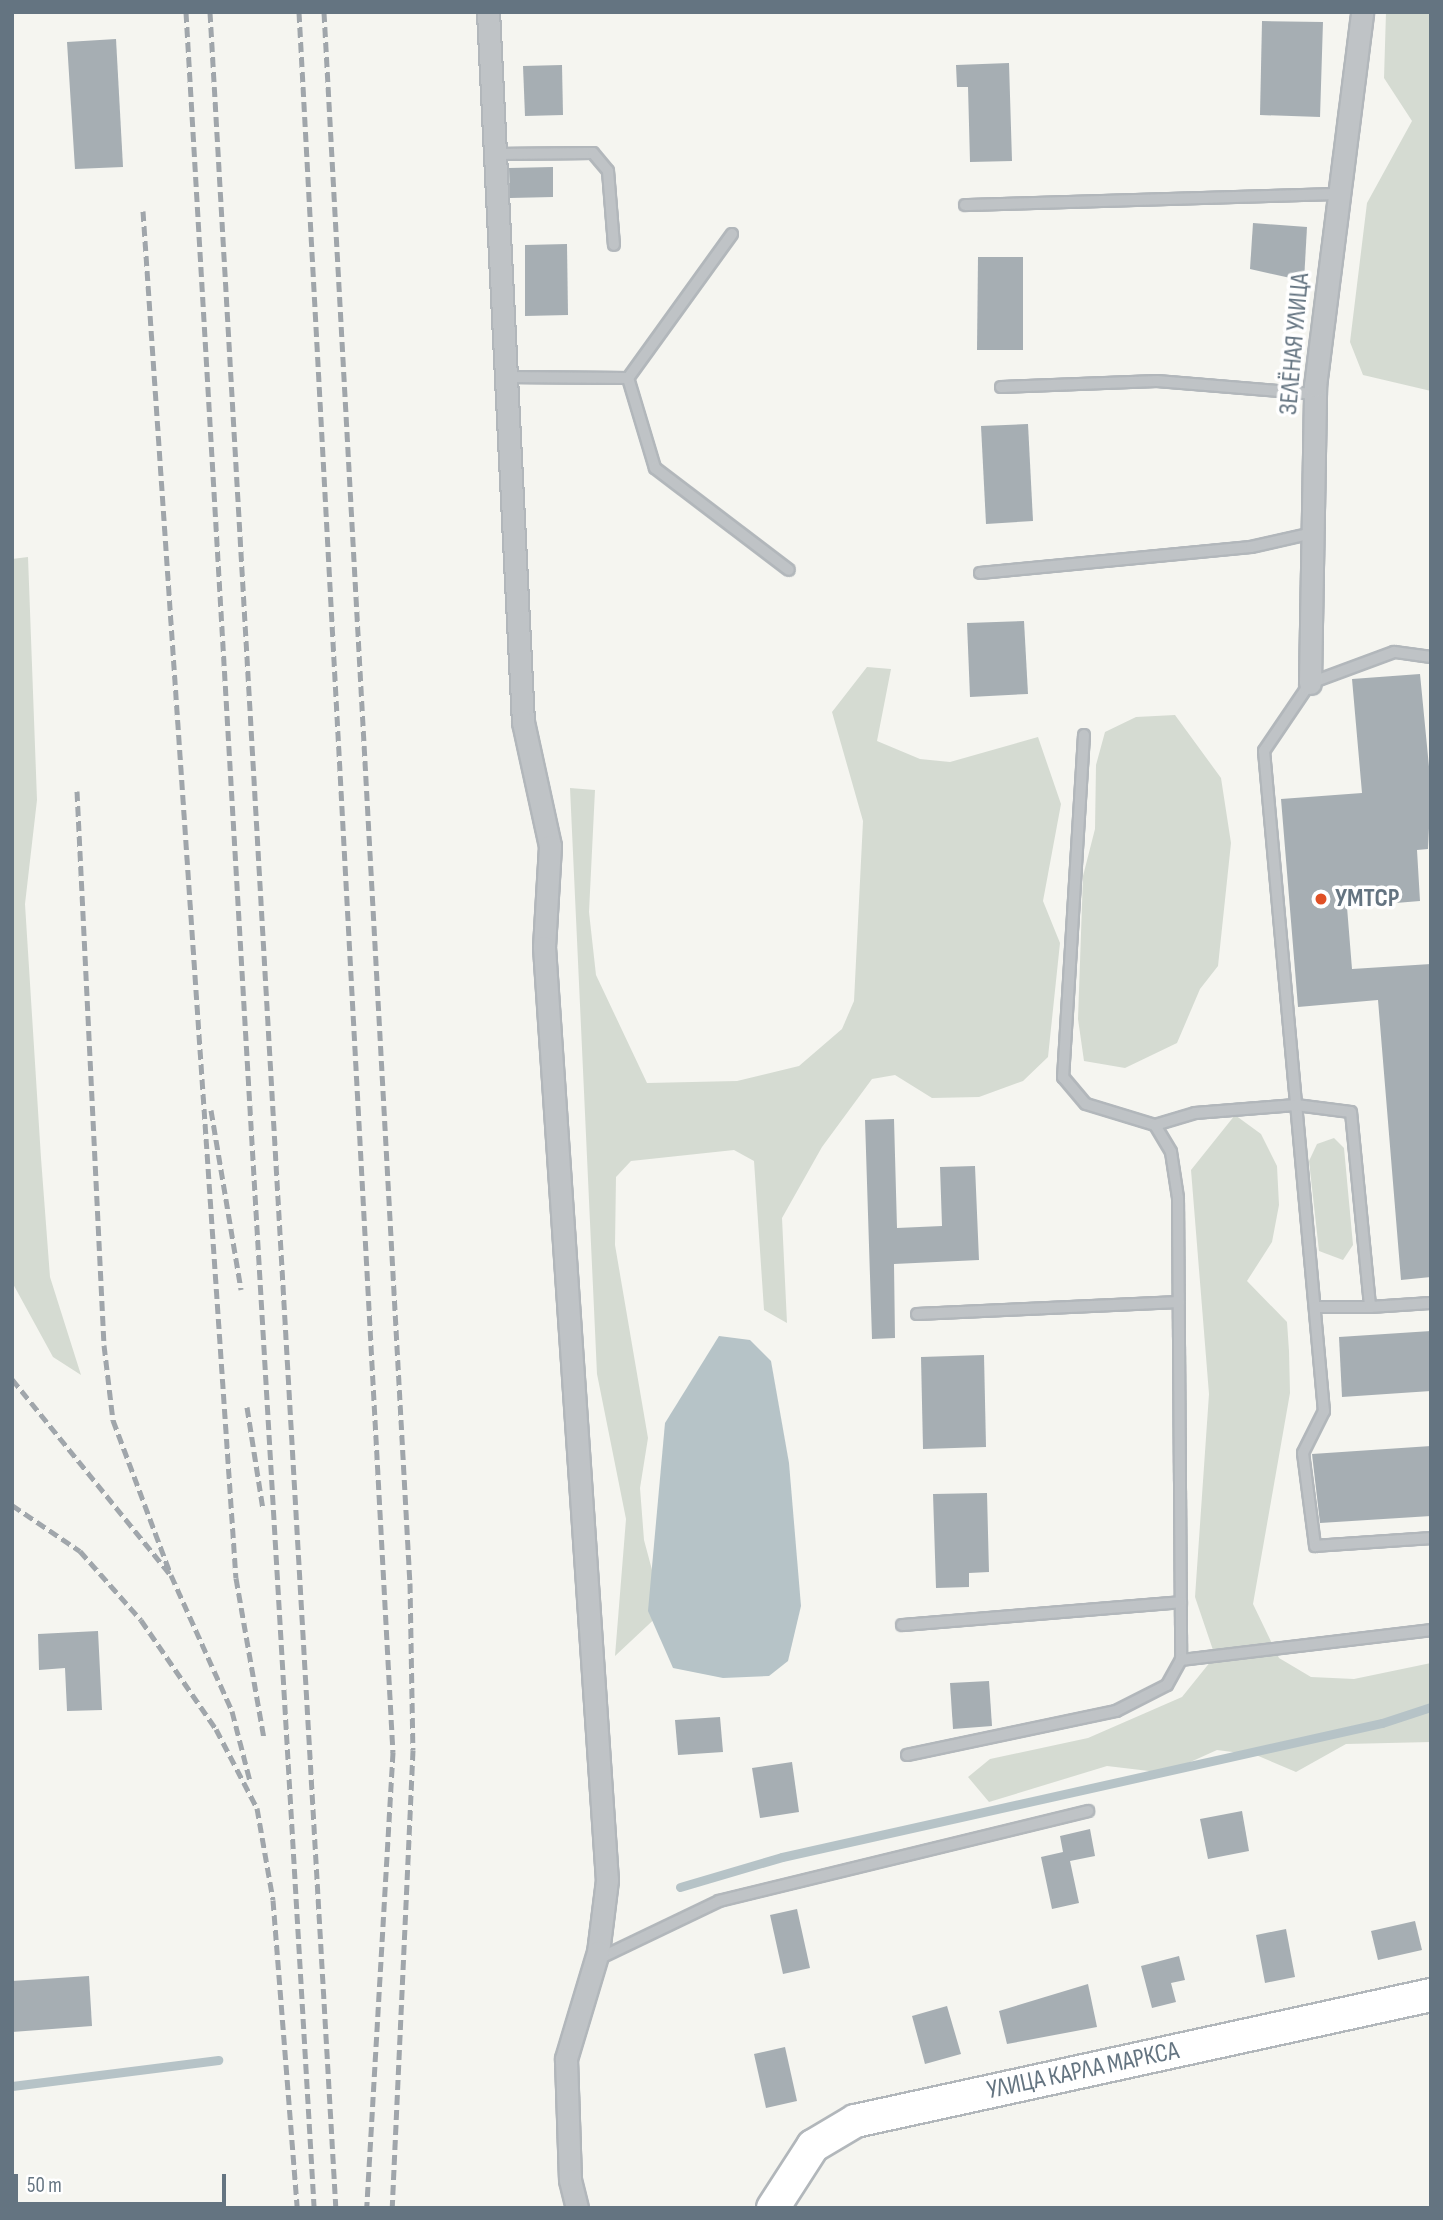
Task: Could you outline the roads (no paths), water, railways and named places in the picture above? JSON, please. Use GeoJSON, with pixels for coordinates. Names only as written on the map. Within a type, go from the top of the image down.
{"type":"FeatureCollection","features":[{"type":"Feature","properties":{"kind":"street"},"geometry":{"type":"LineString","coordinates":[[488,12],[503,377],[523,722],[550,846],[544,947],[607,1880],[595,1960],[566,2059],[570,2180],[577,2208]]}},
{"type":"Feature","properties":{"kind":"street","name":"ЗЕЛЁНАЯ УЛИЦА"},"geometry":{"type":"LineString","coordinates":[[1310,683],[1315,394],[1362,12]]}},
{"type":"Feature","properties":{"kind":"street","name":"УЛИЦА КАРЛА МАРКСА"},"geometry":{"type":"LineString","coordinates":[[773,2208],[813,2146],[855,2121],[1431,1995]]}},
{"type":"Feature","properties":{"kind":"lane"},"geometry":{"type":"LineString","coordinates":[[495,154],[593,153],[608,171],[614,245]]}},
{"type":"Feature","properties":{"kind":"lane"},"geometry":{"type":"LineString","coordinates":[[965,205],[1339,194]]}},
{"type":"Feature","properties":{"kind":"lane"},"geometry":{"type":"LineString","coordinates":[[628,379],[732,234]]}},
{"type":"Feature","properties":{"kind":"lane"},"geometry":{"type":"LineString","coordinates":[[503,377],[628,379]]}},
{"type":"Feature","properties":{"kind":"lane"},"geometry":{"type":"LineString","coordinates":[[628,379],[655,468],[789,570]]}},
{"type":"Feature","properties":{"kind":"lane"},"geometry":{"type":"LineString","coordinates":[[1001,387],[1157,382],[1315,394]]}},
{"type":"Feature","properties":{"kind":"lane"},"geometry":{"type":"LineString","coordinates":[[980,573],[1251,547],[1313,533]]}},
{"type":"Feature","properties":{"kind":"lane"},"geometry":{"type":"LineString","coordinates":[[1431,657],[1394,652],[1310,683],[1264,751],[1324,1410],[1303,1453],[1315,1546],[1431,1538]]}},
{"type":"Feature","properties":{"kind":"lane"},"geometry":{"type":"LineString","coordinates":[[1084,735],[1063,1077],[1086,1104],[1155,1125],[1195,1113],[1296,1105],[1351,1112],[1370,1307]]}},
{"type":"Feature","properties":{"kind":"lane"},"geometry":{"type":"LineString","coordinates":[[907,1755],[1116,1711],[1167,1685],[1181,1660],[1178,1198],[1171,1152],[1155,1125]]}},
{"type":"Feature","properties":{"kind":"lane"},"geometry":{"type":"LineString","coordinates":[[917,1314],[1179,1302]]}},
{"type":"Feature","properties":{"kind":"lane"},"geometry":{"type":"LineString","coordinates":[[1315,1307],[1431,1303]]}},
{"type":"Feature","properties":{"kind":"lane"},"geometry":{"type":"LineString","coordinates":[[901,1625],[1181,1602]]}},
{"type":"Feature","properties":{"kind":"lane"},"geometry":{"type":"LineString","coordinates":[[1181,1660],[1431,1630]]}},
{"type":"Feature","properties":{"kind":"lane"},"geometry":{"type":"LineString","coordinates":[[595,1960],[719,1901],[1088,1811]]}},
{"type":"Feature","properties":{"kind":"waterway"},"geometry":{"type":"LineString","coordinates":[[680,1887],[782,1857],[1382,1723],[1431,1707]]}},
{"type":"Feature","properties":{"kind":"waterway"},"geometry":{"type":"LineString","coordinates":[[12,2086],[218,2060]]}},
{"type":"Feature","properties":{"kind":"railway"},"geometry":{"type":"LineString","coordinates":[[186,12],[314,2208]]}},
{"type":"Feature","properties":{"kind":"railway"},"geometry":{"type":"LineString","coordinates":[[210,12],[336,2208]]}},
{"type":"Feature","properties":{"kind":"railway"},"geometry":{"type":"LineString","coordinates":[[299,12],[393,1752],[367,2208]]}},
{"type":"Feature","properties":{"kind":"railway"},"geometry":{"type":"LineString","coordinates":[[324,12],[410,1583],[413,1750],[392,2208]]}},
{"type":"Feature","properties":{"kind":"railway"},"geometry":{"type":"LineString","coordinates":[[143,211],[236,1578],[264,1738]]}},
{"type":"Feature","properties":{"kind":"railway"},"geometry":{"type":"LineString","coordinates":[[77,791],[104,1345],[113,1420],[171,1575]]}},
{"type":"Feature","properties":{"kind":"railway"},"geometry":{"type":"LineString","coordinates":[[211,1110],[241,1290]]}},
{"type":"Feature","properties":{"kind":"railway"},"geometry":{"type":"LineString","coordinates":[[12,1379],[171,1575],[232,1711],[250,1781]]}},
{"type":"Feature","properties":{"kind":"railway"},"geometry":{"type":"LineString","coordinates":[[247,1407],[263,1509]]}},
{"type":"Feature","properties":{"kind":"railway"},"geometry":{"type":"LineString","coordinates":[[12,1505],[80,1551],[141,1620],[216,1729],[257,1808],[273,1900],[297,2208]]}},
{"type":"Feature","properties":{"kind":"place","name":"УМТСР"},"geometry":{"type":"Point","coordinates":[1321,899]}}]}
